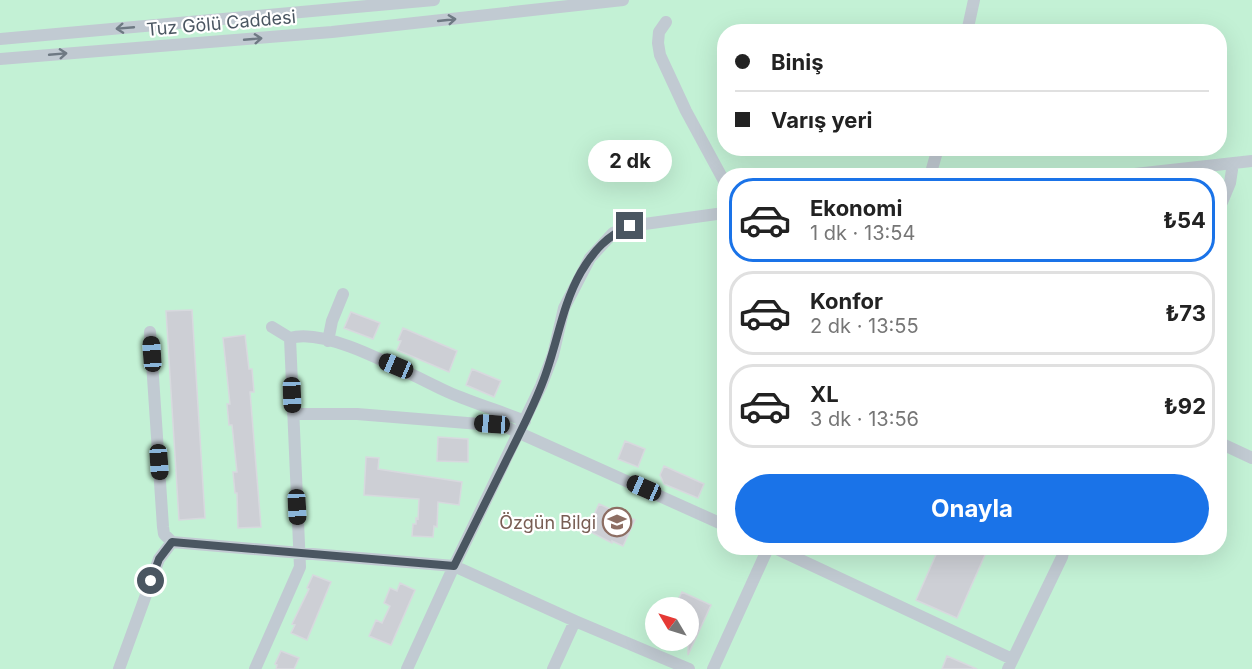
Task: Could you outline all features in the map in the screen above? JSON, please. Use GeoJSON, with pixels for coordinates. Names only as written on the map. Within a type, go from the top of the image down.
{"type":"FeatureCollection","features":[{"type":"Feature","properties":{"kind":"street","name":"Tuz Gölü Caddesi"},"geometry":{"type":"LineString","coordinates":[[0,39],[331,5],[434,0]]}},
{"type":"Feature","properties":{"kind":"street","name":"Tuz Gölü Caddesi"},"geometry":{"type":"LineString","coordinates":[[0,59],[332,32],[623,0]]}},
{"type":"Feature","properties":{"kind":"street"},"geometry":{"type":"LineString","coordinates":[[969,24],[974,0]]}},
{"type":"Feature","properties":{"kind":"street"},"geometry":{"type":"LineString","coordinates":[[666,22],[659,32],[660,56],[686,111],[717,168]]}},
{"type":"Feature","properties":{"kind":"street"},"geometry":{"type":"LineString","coordinates":[[1188,168],[1252,161]]}},
{"type":"Feature","properties":{"kind":"street"},"geometry":{"type":"LineString","coordinates":[[1227,190],[1233,163]]}},
{"type":"Feature","properties":{"kind":"street"},"geometry":{"type":"LineString","coordinates":[[407,669],[541,387],[553,354],[567,301],[580,274],[599,247],[613,233],[630,226],[717,214]]}},
{"type":"Feature","properties":{"kind":"street"},"geometry":{"type":"LineString","coordinates":[[328,341],[332,321],[343,294]]}},
{"type":"Feature","properties":{"kind":"street"},"geometry":{"type":"LineString","coordinates":[[272,327],[290,338],[306,336],[350,346],[448,392],[525,421]]}},
{"type":"Feature","properties":{"kind":"street"},"geometry":{"type":"LineString","coordinates":[[150,332],[163,527],[165,534],[172,542],[454,566],[575,621],[689,669]]}},
{"type":"Feature","properties":{"kind":"street"},"geometry":{"type":"LineString","coordinates":[[255,669],[300,567],[290,338]]}},
{"type":"Feature","properties":{"kind":"street"},"geometry":{"type":"LineString","coordinates":[[293,414],[354,414],[504,426],[717,522]]}},
{"type":"Feature","properties":{"kind":"street"},"geometry":{"type":"LineString","coordinates":[[1227,446],[1249,457],[1252,443]]}},
{"type":"Feature","properties":{"kind":"street"},"geometry":{"type":"LineString","coordinates":[[118,669],[159,559],[172,542]]}},
{"type":"Feature","properties":{"kind":"street"},"geometry":{"type":"LineString","coordinates":[[713,669],[765,555]]}},
{"type":"Feature","properties":{"kind":"street"},"geometry":{"type":"LineString","coordinates":[[789,555],[1010,664],[1062,555]]}},
{"type":"Feature","properties":{"kind":"street"},"geometry":{"type":"LineString","coordinates":[[553,669],[575,621]]}},
{"type":"Feature","properties":{"kind":"green space"},"geometry":{"type":"Polygon","coordinates":[[[0,0],[1252,0],[1252,669],[0,669],[0,0]]]}},
{"type":"Feature","properties":{"kind":"building"},"geometry":{"type":"Polygon","coordinates":[[[192,310],[205,518],[179,520],[166,311],[192,310]]]}},
{"type":"Feature","properties":{"kind":"building"},"geometry":{"type":"Polygon","coordinates":[[[351,312],[380,323],[373,339],[344,328],[351,312]]]}},
{"type":"Feature","properties":{"kind":"building"},"geometry":{"type":"Polygon","coordinates":[[[403,328],[457,351],[449,372],[397,350],[403,328]]]}},
{"type":"Feature","properties":{"kind":"building"},"geometry":{"type":"Polygon","coordinates":[[[245,335],[254,392],[250,392],[261,527],[238,528],[237,493],[235,493],[233,472],[237,472],[232,425],[229,425],[227,404],[230,404],[223,338],[245,335]]]}},
{"type":"Feature","properties":{"kind":"building"},"geometry":{"type":"Polygon","coordinates":[[[472,369],[501,381],[494,397],[466,385],[472,369]]]}},
{"type":"Feature","properties":{"kind":"building"},"geometry":{"type":"Polygon","coordinates":[[[438,437],[468,439],[468,462],[437,461],[438,437]]]}},
{"type":"Feature","properties":{"kind":"building"},"geometry":{"type":"Polygon","coordinates":[[[625,441],[645,449],[638,467],[618,459],[625,441]]]}},
{"type":"Feature","properties":{"kind":"building"},"geometry":{"type":"Polygon","coordinates":[[[366,457],[379,458],[378,469],[462,482],[459,505],[438,502],[437,527],[434,526],[433,537],[412,536],[413,524],[416,524],[416,518],[418,519],[419,499],[364,495],[366,457]]]}},
{"type":"Feature","properties":{"kind":"building"},"geometry":{"type":"Polygon","coordinates":[[[664,466],[704,484],[698,498],[664,484],[660,475],[664,466]]]}},
{"type":"Feature","properties":{"kind":"building"},"geometry":{"type":"Polygon","coordinates":[[[599,504],[635,520],[623,546],[587,530],[599,504]]]}},
{"type":"Feature","properties":{"kind":"building"},"geometry":{"type":"Polygon","coordinates":[[[936,555],[985,555],[957,618],[916,600],[936,555]]]}},
{"type":"Feature","properties":{"kind":"building"},"geometry":{"type":"Polygon","coordinates":[[[313,575],[331,582],[307,640],[291,633],[295,625],[292,624],[309,589],[307,588],[313,575]]]}},
{"type":"Feature","properties":{"kind":"building"},"geometry":{"type":"Polygon","coordinates":[[[400,583],[415,590],[391,645],[369,636],[376,620],[382,623],[390,606],[384,603],[390,588],[397,591],[400,583]]]}},
{"type":"Feature","properties":{"kind":"building"},"geometry":{"type":"Polygon","coordinates":[[[682,592],[693,597],[680,597],[682,592]]]}},
{"type":"Feature","properties":{"kind":"building"},"geometry":{"type":"Polygon","coordinates":[[[699,600],[711,605],[699,631],[699,600]]]}},
{"type":"Feature","properties":{"kind":"building"},"geometry":{"type":"Polygon","coordinates":[[[281,651],[299,658],[294,669],[276,669],[275,664],[281,651]]]}},
{"type":"Feature","properties":{"kind":"building"},"geometry":{"type":"Polygon","coordinates":[[[947,656],[977,669],[942,669],[947,656]]]}},
{"type":"Feature","properties":{"kind":"place","name":"Özgün Bilgi"},"geometry":{"type":"Point","coordinates":[617,522]}},
{"type":"Feature","properties":{"kind":"route"},"geometry":{"type":"LineString","coordinates":[[151,581],[159,559],[172,542],[454,566],[541,387],[553,354],[564,308],[580,274],[590,258],[613,233],[630,226]]}}]}
